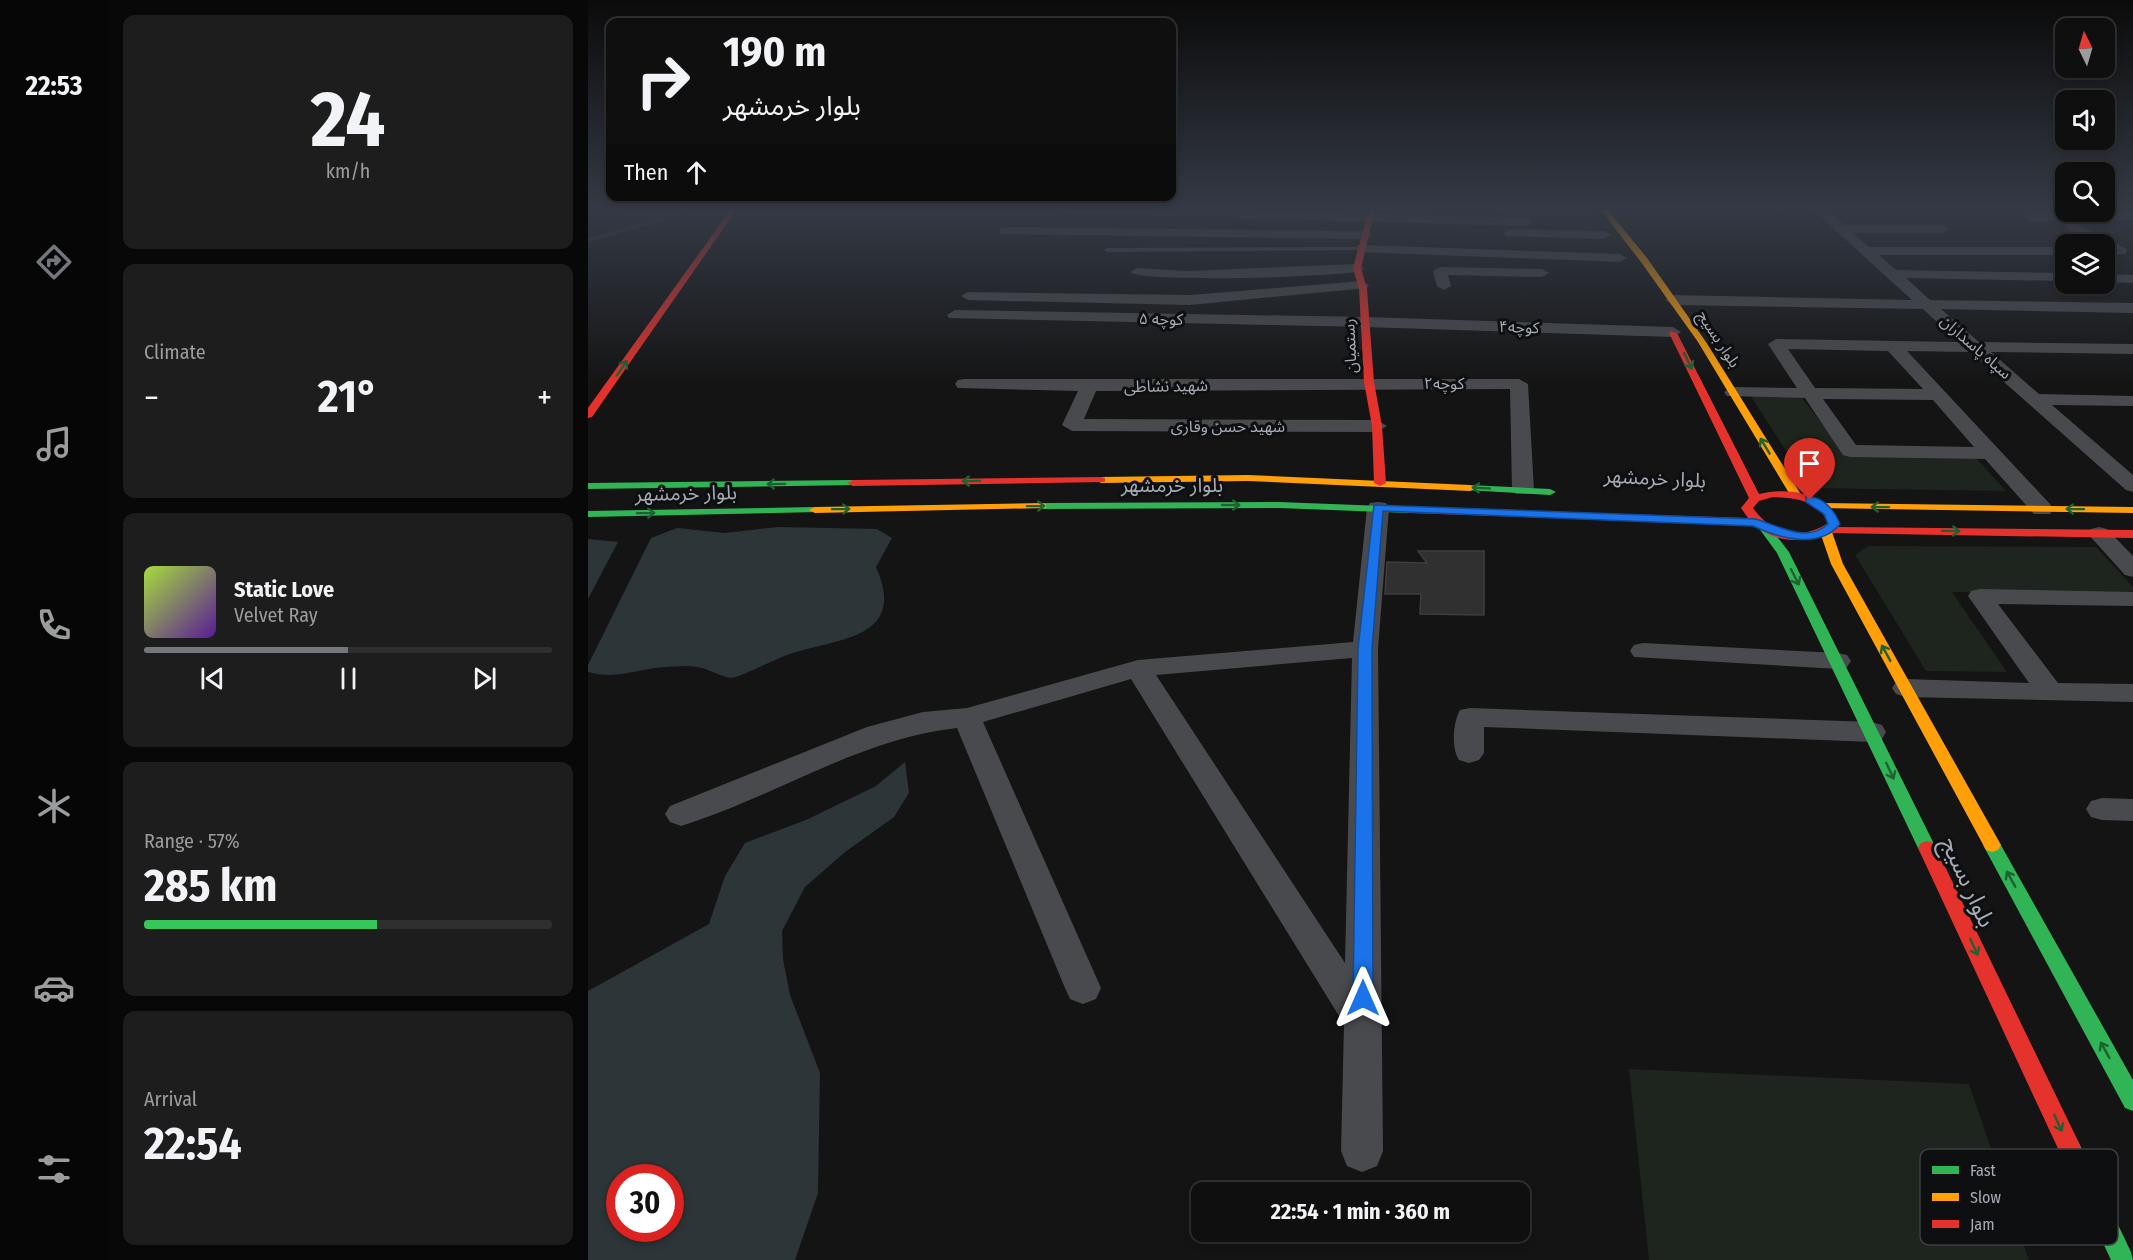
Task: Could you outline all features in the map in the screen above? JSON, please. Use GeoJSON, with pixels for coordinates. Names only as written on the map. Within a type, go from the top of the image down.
{"type":"FeatureCollection","features":[{"type":"Feature","properties":{"kind":"main road"},"geometry":{"type":"LineString","coordinates":[[588,415],[692,268]]}},
{"type":"Feature","properties":{"kind":"main road","name":"رستمیان"},"geometry":{"type":"LineString","coordinates":[[1357,268],[1362,285],[1369,382],[1377,426],[1379,495]]}},
{"type":"Feature","properties":{"kind":"main road","name":"بلوار بسیج"},"geometry":{"type":"LineString","coordinates":[[1648,268],[1673,300],[1733,392],[1796,495]]}},
{"type":"Feature","properties":{"kind":"main road"},"geometry":{"type":"LineString","coordinates":[[1650,299],[1673,300]]}},
{"type":"Feature","properties":{"kind":"main road","name":"بلوار بسیج"},"geometry":{"type":"LineString","coordinates":[[1661,316],[1672,332],[1747,500],[1749,515],[1783,552],[1872,732],[2070,1149]]}},
{"type":"Feature","properties":{"kind":"main road","name":"بلوار خرمشهر"},"geometry":{"type":"LineString","coordinates":[[588,486],[1248,478],[1379,495],[1760,525],[1804,536],[1828,531]]}},
{"type":"Feature","properties":{"kind":"main road","name":"بلوار خرمشهر"},"geometry":{"type":"LineString","coordinates":[[588,514],[1145,504],[1523,490],[1569,493]]}},
{"type":"Feature","properties":{"kind":"main road"},"geometry":{"type":"LineString","coordinates":[[1747,500],[1773,494],[1796,495],[1822,506],[2133,510]]}},
{"type":"Feature","properties":{"kind":"main road","name":"بلوار بسیج"},"geometry":{"type":"LineString","coordinates":[[1822,506],[1834,518],[1834,524],[1828,531],[1837,564],[2133,1101]]}},
{"type":"Feature","properties":{"kind":"main road"},"geometry":{"type":"LineString","coordinates":[[1828,531],[2133,534]]}},
{"type":"Feature","properties":{"kind":"main road","name":"بلوار بسیج"},"geometry":{"type":"LineString","coordinates":[[2116,1245],[2123,1260]]}},
{"type":"Feature","properties":{"kind":"street"},"geometry":{"type":"LineString","coordinates":[[1137,272],[1186,275],[1357,268]]}},
{"type":"Feature","properties":{"kind":"street","name":"سپاه پاسداران"},"geometry":{"type":"LineString","coordinates":[[1887,268],[2133,486]]}},
{"type":"Feature","properties":{"kind":"street"},"geometry":{"type":"LineString","coordinates":[[1444,286],[1440,271],[1560,273]]}},
{"type":"Feature","properties":{"kind":"street"},"geometry":{"type":"LineString","coordinates":[[1894,274],[2055,277]]}},
{"type":"Feature","properties":{"kind":"street"},"geometry":{"type":"LineString","coordinates":[[2115,278],[2133,279]]}},
{"type":"Feature","properties":{"kind":"street"},"geometry":{"type":"LineString","coordinates":[[968,296],[1190,300],[1362,285]]}},
{"type":"Feature","properties":{"kind":"street"},"geometry":{"type":"LineString","coordinates":[[1673,300],[2133,308]]}},
{"type":"Feature","properties":{"kind":"street","name":"کوچه ۵"},"geometry":{"type":"LineString","coordinates":[[956,315],[1366,322]]}},
{"type":"Feature","properties":{"kind":"street","name":"کوچه۴"},"geometry":{"type":"LineString","coordinates":[[1366,322],[1672,332]]}},
{"type":"Feature","properties":{"kind":"street"},"geometry":{"type":"LineString","coordinates":[[1991,453],[1850,451],[1776,344],[2133,349]]}},
{"type":"Feature","properties":{"kind":"street"},"geometry":{"type":"LineString","coordinates":[[1892,345],[2042,509]]}},
{"type":"Feature","properties":{"kind":"street","name":"کوچه۲"},"geometry":{"type":"LineString","coordinates":[[1369,382],[1519,384],[1523,490]]}},
{"type":"Feature","properties":{"kind":"street","name":"شهید نشاطی"},"geometry":{"type":"LineString","coordinates":[[964,384],[1089,387],[1369,382]]}},
{"type":"Feature","properties":{"kind":"street","name":"شهید حسن وقاری"},"geometry":{"type":"LineString","coordinates":[[1089,387],[1072,425],[1377,426]]}},
{"type":"Feature","properties":{"kind":"street"},"geometry":{"type":"LineString","coordinates":[[1733,392],[1938,395]]}},
{"type":"Feature","properties":{"kind":"street"},"geometry":{"type":"LineString","coordinates":[[2036,399],[2133,401]]}},
{"type":"Feature","properties":{"kind":"street"},"geometry":{"type":"LineString","coordinates":[[1362,1151],[1365,649],[1379,495]]}},
{"type":"Feature","properties":{"kind":"street"},"geometry":{"type":"LineString","coordinates":[[2099,534],[2133,570]]}},
{"type":"Feature","properties":{"kind":"street"},"geometry":{"type":"LineString","coordinates":[[2050,692],[1980,596],[2133,599]]}},
{"type":"Feature","properties":{"kind":"street"},"geometry":{"type":"LineString","coordinates":[[681,814],[878,734],[923,722],[967,717],[1138,668],[1365,649]]}},
{"type":"Feature","properties":{"kind":"street"},"geometry":{"type":"LineString","coordinates":[[1643,651],[1838,662]]}},
{"type":"Feature","properties":{"kind":"street"},"geometry":{"type":"LineString","coordinates":[[1138,668],[1363,1022]]}},
{"type":"Feature","properties":{"kind":"street"},"geometry":{"type":"LineString","coordinates":[[1906,688],[2133,693]]}},
{"type":"Feature","properties":{"kind":"street"},"geometry":{"type":"LineString","coordinates":[[967,717],[1083,988]]}},
{"type":"Feature","properties":{"kind":"street"},"geometry":{"type":"LineString","coordinates":[[1469,753],[1470,717],[1872,732]]}},
{"type":"Feature","properties":{"kind":"street"},"geometry":{"type":"LineString","coordinates":[[2102,809],[2133,810]]}},
{"type":"Feature","properties":{"kind":"shaded area"},"geometry":{"type":"Polygon","coordinates":[[[1750,395],[1801,397],[1844,451],[1976,458],[2006,491],[1810,488],[1750,395]]]}},
{"type":"Feature","properties":{"kind":"shaded area"},"geometry":{"type":"Polygon","coordinates":[[[778,527],[877,529],[892,538],[876,567],[884,591],[883,610],[875,623],[862,632],[845,639],[787,655],[732,678],[689,666],[608,675],[588,672],[588,665],[651,538],[677,528],[725,533],[778,527]]]}},
{"type":"Feature","properties":{"kind":"shaded area"},"geometry":{"type":"Polygon","coordinates":[[[588,539],[618,542],[588,599],[588,539]]]}},
{"type":"Feature","properties":{"kind":"shaded area"},"geometry":{"type":"Polygon","coordinates":[[[1868,546],[2096,547],[2133,587],[2133,595],[1952,592],[2007,672],[1926,671],[1855,555],[1868,546]]]}},
{"type":"Feature","properties":{"kind":"shaded area"},"geometry":{"type":"Polygon","coordinates":[[[905,762],[909,793],[894,817],[845,852],[805,887],[782,931],[783,959],[790,995],[820,1073],[818,1193],[795,1260],[588,1260],[588,991],[709,924],[725,876],[745,843],[806,820],[876,786],[905,762]]]}},
{"type":"Feature","properties":{"kind":"shaded area"},"geometry":{"type":"Polygon","coordinates":[[[1629,1069],[1969,1084],[1991,1149],[1920,1149],[1920,1245],[2024,1245],[2029,1260],[1649,1260],[1629,1069]]]}},
{"type":"Feature","properties":{"kind":"building"},"geometry":{"type":"Polygon","coordinates":[[[1418,551],[1484,551],[1484,615],[1420,614],[1421,594],[1385,594],[1387,562],[1427,563],[1418,551]]]}},
{"type":"Feature","properties":{"kind":"traffic: fast"},"geometry":{"type":"LineString","coordinates":[[588,486],[853,483]]}},
{"type":"Feature","properties":{"kind":"traffic: fast"},"geometry":{"type":"LineString","coordinates":[[1470,488],[1550,492]]}},
{"type":"Feature","properties":{"kind":"traffic: fast"},"geometry":{"type":"LineString","coordinates":[[1042,506],[1279,505],[1409,510]]}},
{"type":"Feature","properties":{"kind":"traffic: fast"},"geometry":{"type":"LineString","coordinates":[[588,514],[815,510]]}},
{"type":"Feature","properties":{"kind":"traffic: fast"},"geometry":{"type":"LineString","coordinates":[[1764,527],[1783,552],[1927,848]]}},
{"type":"Feature","properties":{"kind":"traffic: fast"},"geometry":{"type":"LineString","coordinates":[[1992,845],[2133,1101]]}},
{"type":"Feature","properties":{"kind":"traffic: fast"},"geometry":{"type":"LineString","coordinates":[[2116,1245],[2123,1260]]}},
{"type":"Feature","properties":{"kind":"traffic: slow"},"geometry":{"type":"LineString","coordinates":[[1650,268],[1702,342],[1796,496]]}},
{"type":"Feature","properties":{"kind":"traffic: slow"},"geometry":{"type":"LineString","coordinates":[[1101,480],[1248,478],[1470,488]]}},
{"type":"Feature","properties":{"kind":"traffic: slow"},"geometry":{"type":"LineString","coordinates":[[815,510],[1042,506]]}},
{"type":"Feature","properties":{"kind":"traffic: slow"},"geometry":{"type":"LineString","coordinates":[[1822,506],[2133,510]]}},
{"type":"Feature","properties":{"kind":"traffic: slow"},"geometry":{"type":"LineString","coordinates":[[1826,532],[1837,564],[1992,845]]}},
{"type":"Feature","properties":{"kind":"traffic: jam"},"geometry":{"type":"LineString","coordinates":[[588,415],[692,268]]}},
{"type":"Feature","properties":{"kind":"traffic: jam"},"geometry":{"type":"LineString","coordinates":[[1357,268],[1363,289],[1369,382],[1377,426],[1380,483]]}},
{"type":"Feature","properties":{"kind":"traffic: jam"},"geometry":{"type":"LineString","coordinates":[[1673,333],[1755,498]]}},
{"type":"Feature","properties":{"kind":"traffic: jam"},"geometry":{"type":"LineString","coordinates":[[853,483],[1101,480]]}},
{"type":"Feature","properties":{"kind":"traffic: jam"},"geometry":{"type":"LineString","coordinates":[[1773,494],[1810,499],[1825,508],[1834,524],[1812,536],[1799,537],[1775,533],[1754,519],[1747,508],[1755,498],[1773,494]]}},
{"type":"Feature","properties":{"kind":"traffic: jam"},"geometry":{"type":"LineString","coordinates":[[1409,510],[1755,522]]}},
{"type":"Feature","properties":{"kind":"traffic: jam"},"geometry":{"type":"LineString","coordinates":[[1830,530],[2133,534]]}},
{"type":"Feature","properties":{"kind":"traffic: jam"},"geometry":{"type":"LineString","coordinates":[[1927,848],[2070,1149]]}},
{"type":"Feature","properties":{"kind":"route"},"geometry":{"type":"LineString","coordinates":[[1363,998],[1365,649],[1378,508],[1755,522],[1776,532],[1804,536],[1830,530],[1834,524],[1834,518],[1830,512],[1810,500]]}}]}
